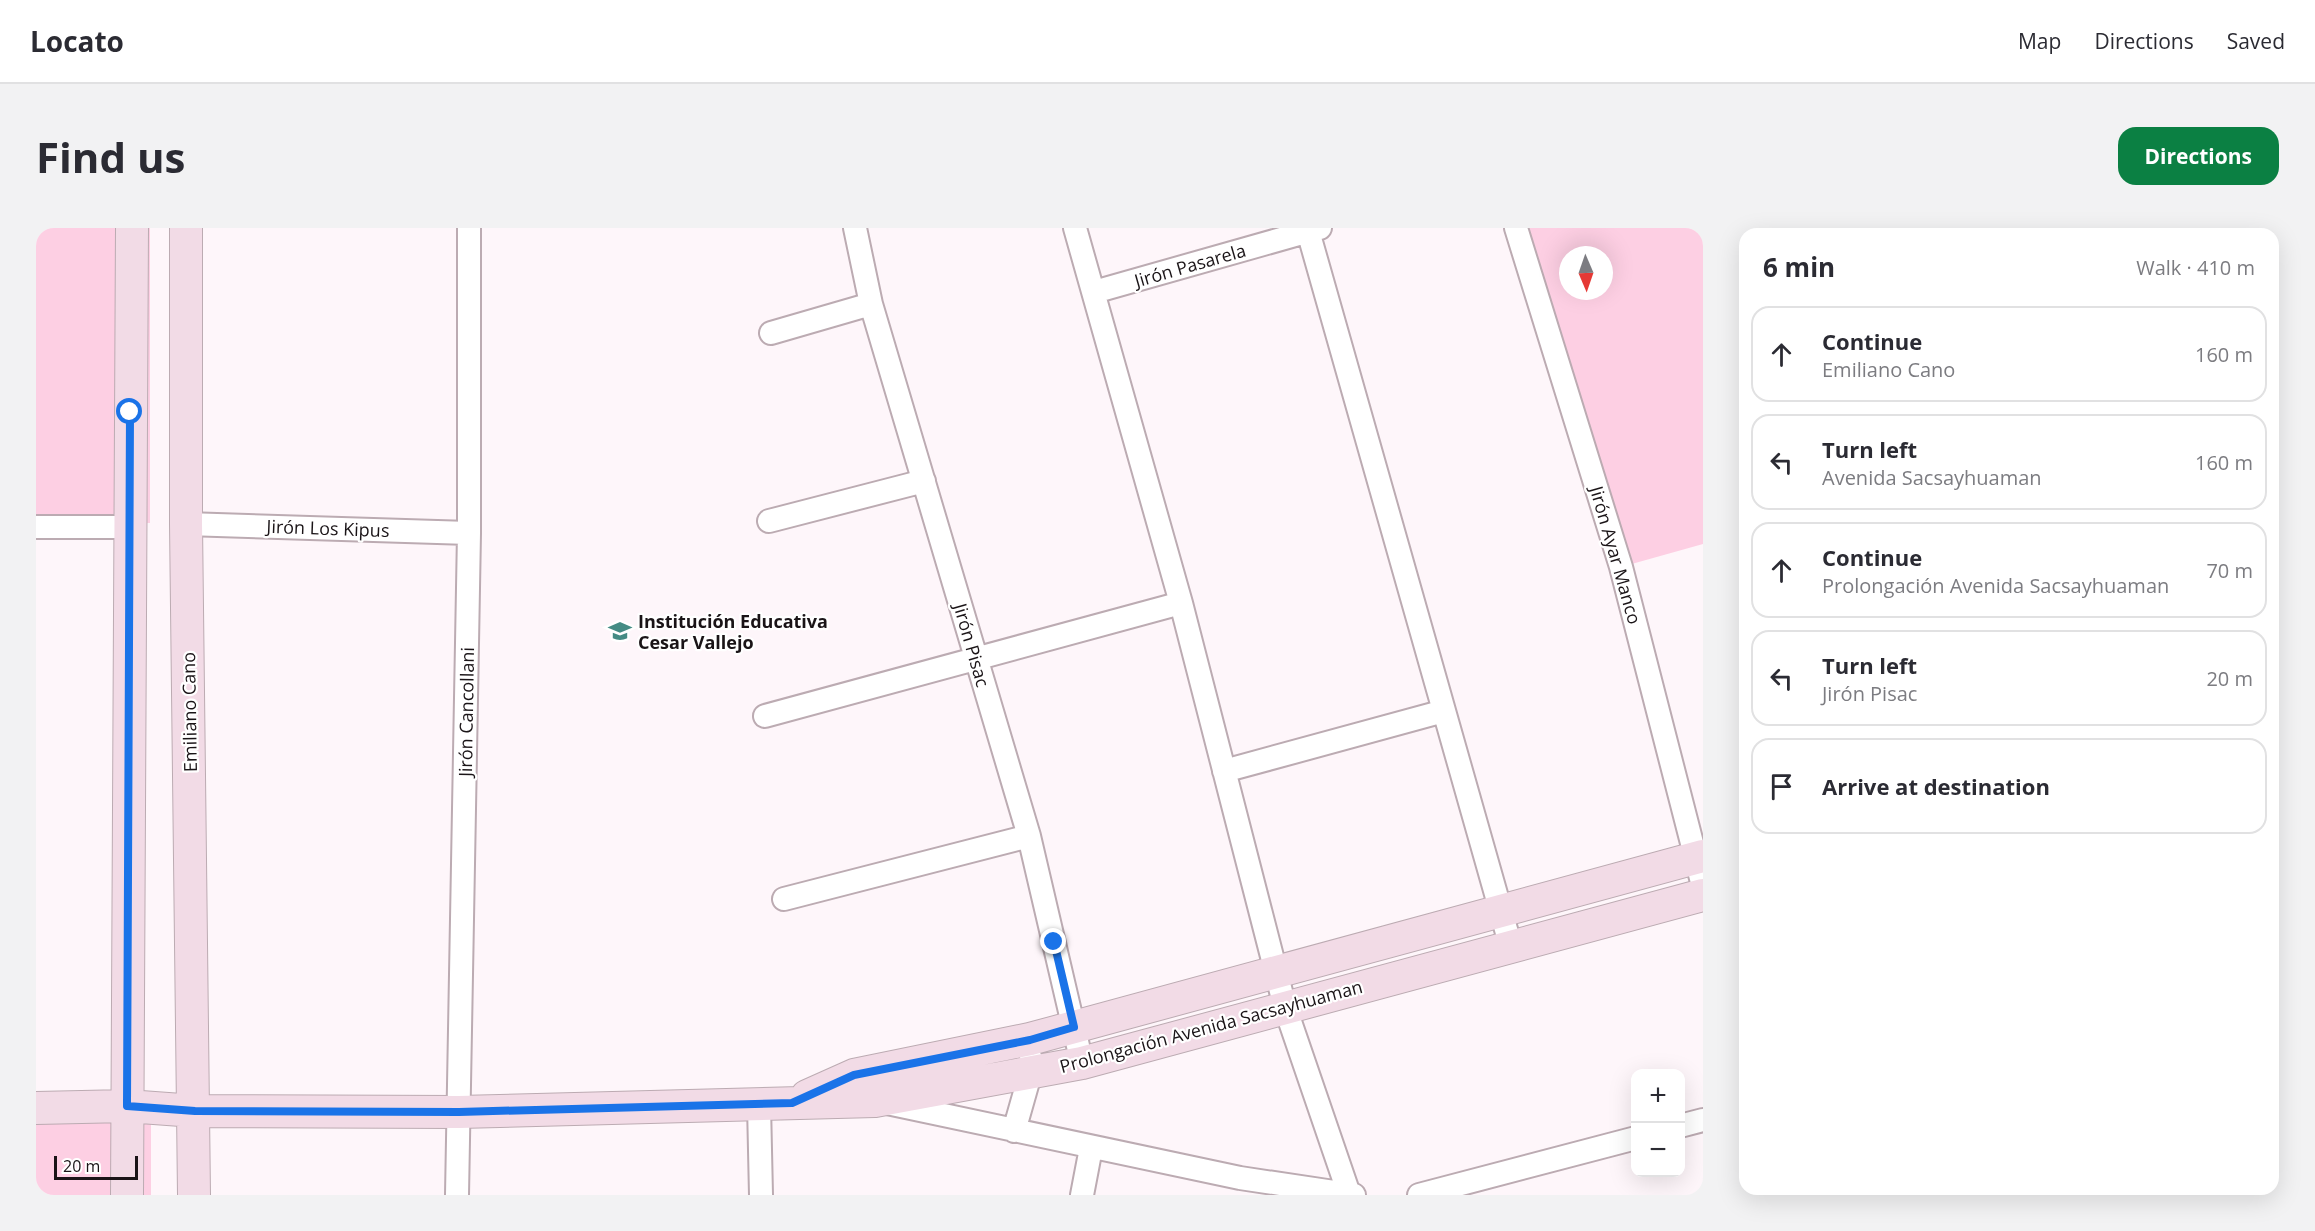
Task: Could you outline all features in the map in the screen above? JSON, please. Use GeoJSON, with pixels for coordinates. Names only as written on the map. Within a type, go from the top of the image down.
{"type":"FeatureCollection","features":[{"type":"Feature","properties":{"kind":"street"},"geometry":{"type":"LineString","coordinates":[[127,1195],[132,228]]}},
{"type":"Feature","properties":{"kind":"street","name":"Emiliano Cano"},"geometry":{"type":"LineString","coordinates":[[186,228],[186,524],[195,1111],[194,1195]]}},
{"type":"Feature","properties":{"kind":"street","name":"Jirón Cancollani"},"geometry":{"type":"LineString","coordinates":[[457,1195],[469,533],[469,228]]}},
{"type":"Feature","properties":{"kind":"street","name":"Jirón Pisac"},"geometry":{"type":"LineString","coordinates":[[855,228],[871,304],[1029,836],[1082,1063]]}},
{"type":"Feature","properties":{"kind":"street"},"geometry":{"type":"LineString","coordinates":[[854,1075],[875,1101],[1091,1148],[1239,1187],[1351,1195],[1285,1007],[1181,603],[1075,228]]}},
{"type":"Feature","properties":{"kind":"street","name":"Jirón Ayar Manco"},"geometry":{"type":"LineString","coordinates":[[1516,228],[1621,567],[1700,867]]}},
{"type":"Feature","properties":{"kind":"street"},"geometry":{"type":"LineString","coordinates":[[1314,230],[1444,711],[1511,947]]}},
{"type":"Feature","properties":{"kind":"street","name":"Jirón Pasarela"},"geometry":{"type":"LineString","coordinates":[[1094,292],[1314,230]]}},
{"type":"Feature","properties":{"kind":"street"},"geometry":{"type":"LineString","coordinates":[[771,333],[871,304]]}},
{"type":"Feature","properties":{"kind":"street"},"geometry":{"type":"LineString","coordinates":[[769,521],[924,481]]}},
{"type":"Feature","properties":{"kind":"street","name":"Jirón Los Kipus"},"geometry":{"type":"LineString","coordinates":[[186,524],[469,533]]}},
{"type":"Feature","properties":{"kind":"street"},"geometry":{"type":"LineString","coordinates":[[36,527],[129,527]]}},
{"type":"Feature","properties":{"kind":"street"},"geometry":{"type":"LineString","coordinates":[[765,716],[1181,603]]}},
{"type":"Feature","properties":{"kind":"street"},"geometry":{"type":"LineString","coordinates":[[1224,771],[1444,711]]}},
{"type":"Feature","properties":{"kind":"street"},"geometry":{"type":"LineString","coordinates":[[784,899],[1029,836]]}},
{"type":"Feature","properties":{"kind":"street","name":"Prolongación Avenida Sacsayhuaman"},"geometry":{"type":"LineString","coordinates":[[792,1103],[854,1075],[1030,1040],[1501,911],[1700,867]]}},
{"type":"Feature","properties":{"kind":"street","name":"Prolongación Avenida Sacsayhuaman"},"geometry":{"type":"LineString","coordinates":[[792,1103],[875,1101],[1082,1063],[1703,895]]}},
{"type":"Feature","properties":{"kind":"street"},"geometry":{"type":"LineString","coordinates":[[1014,1131],[1031,1071],[1030,1040]]}},
{"type":"Feature","properties":{"kind":"street"},"geometry":{"type":"LineString","coordinates":[[36,1108],[127,1106],[195,1111],[459,1112],[792,1103]]}},
{"type":"Feature","properties":{"kind":"street"},"geometry":{"type":"LineString","coordinates":[[759,1105],[761,1195]]}},
{"type":"Feature","properties":{"kind":"street"},"geometry":{"type":"LineString","coordinates":[[1685,1125],[1703,1120]]}},
{"type":"Feature","properties":{"kind":"street"},"geometry":{"type":"LineString","coordinates":[[1419,1195],[1631,1139]]}},
{"type":"Feature","properties":{"kind":"street"},"geometry":{"type":"LineString","coordinates":[[1082,1195],[1091,1148]]}},
{"type":"Feature","properties":{"kind":"shaded area"},"geometry":{"type":"Polygon","coordinates":[[[36,228],[150,228],[150,523],[36,522],[36,228]]]}},
{"type":"Feature","properties":{"kind":"shaded area"},"geometry":{"type":"Polygon","coordinates":[[[1516,228],[1703,228],[1703,544],[1621,567],[1516,228]]]}},
{"type":"Feature","properties":{"kind":"shaded area"},"geometry":{"type":"Polygon","coordinates":[[[36,1111],[151,1111],[151,1195],[36,1195],[36,1111]]]}},
{"type":"Feature","properties":{"kind":"place","name":"Institución Educativa Cesar Vallejo"},"geometry":{"type":"Point","coordinates":[620,631]}},
{"type":"Feature","properties":{"kind":"route"},"geometry":{"type":"LineString","coordinates":[[130,412],[127,1106],[195,1111],[459,1112],[792,1103],[854,1075],[1030,1040],[1074,1027],[1054,942]]}}]}
